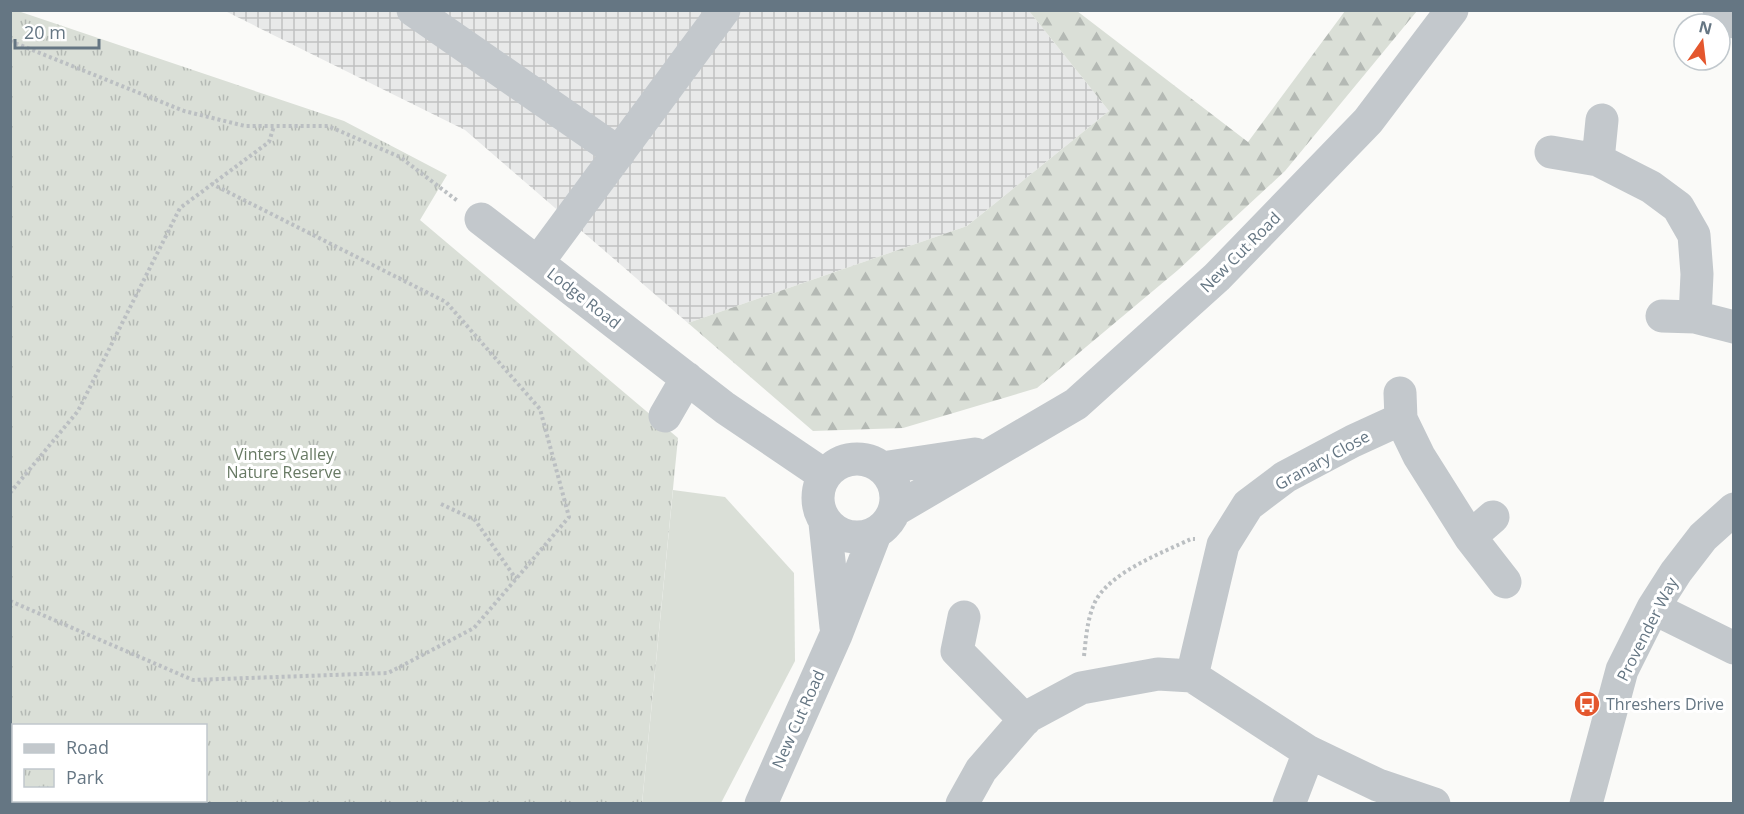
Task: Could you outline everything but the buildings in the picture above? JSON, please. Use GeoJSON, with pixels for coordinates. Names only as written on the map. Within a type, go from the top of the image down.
{"type":"FeatureCollection","features":[{"type":"Feature","properties":{"kind":"street"},"geometry":{"type":"LineString","coordinates":[[413,10],[618,153]]}},
{"type":"Feature","properties":{"kind":"street"},"geometry":{"type":"LineString","coordinates":[[538,262],[724,10]]}},
{"type":"Feature","properties":{"kind":"street","name":"New Cut Road"},"geometry":{"type":"LineString","coordinates":[[760,804],[836,635],[885,522],[896,498],[895,487],[890,477],[871,461],[858,458],[839,463],[824,475],[817,499],[819,512],[825,523],[836,532],[848,537],[862,538],[885,522],[991,452],[1076,404],[1217,278],[1368,121],[1452,10]]}},
{"type":"Feature","properties":{"kind":"street"},"geometry":{"type":"LineString","coordinates":[[1719,10],[1734,22]]}},
{"type":"Feature","properties":{"kind":"street"},"geometry":{"type":"LineString","coordinates":[[1598,160],[1602,120]]}},
{"type":"Feature","properties":{"kind":"street"},"geometry":{"type":"LineString","coordinates":[[1551,152],[1598,160],[1651,188],[1678,207],[1694,234],[1697,274],[1695,317]]}},
{"type":"Feature","properties":{"kind":"street","name":"Lodge Road"},"geometry":{"type":"LineString","coordinates":[[481,219],[725,408],[824,475]]}},
{"type":"Feature","properties":{"kind":"street"},"geometry":{"type":"LineString","coordinates":[[1662,315],[1695,317],[1734,327]]}},
{"type":"Feature","properties":{"kind":"street"},"geometry":{"type":"LineString","coordinates":[[665,416],[687,378]]}},
{"type":"Feature","properties":{"kind":"street","name":"Granary Close"},"geometry":{"type":"LineString","coordinates":[[1192,676],[1210,596],[1226,541],[1248,505],[1285,477],[1353,441],[1400,406],[1419,456],[1481,527],[1505,582]]}},
{"type":"Feature","properties":{"kind":"street","name":"New Cut Road"},"geometry":{"type":"LineString","coordinates":[[882,468],[991,452]]}},
{"type":"Feature","properties":{"kind":"street","name":"Provender Way"},"geometry":{"type":"LineString","coordinates":[[1586,804],[1623,670],[1653,608],[1676,572],[1703,537],[1734,509]]}},
{"type":"Feature","properties":{"kind":"street","name":"New Cut Road"},"geometry":{"type":"LineString","coordinates":[[825,523],[836,635]]}},
{"type":"Feature","properties":{"kind":"street"},"geometry":{"type":"LineString","coordinates":[[1653,608],[1734,648]]}},
{"type":"Feature","properties":{"kind":"street"},"geometry":{"type":"LineString","coordinates":[[964,617],[957,651],[1025,720]]}},
{"type":"Feature","properties":{"kind":"street"},"geometry":{"type":"LineString","coordinates":[[962,804],[981,770],[1025,720],[1081,688],[1158,674],[1192,676],[1309,752],[1378,785],[1434,804]]}},
{"type":"Feature","properties":{"kind":"street"},"geometry":{"type":"LineString","coordinates":[[1289,804],[1309,752]]}},
{"type":"Feature","properties":{"kind":"path"},"geometry":{"type":"LineString","coordinates":[[10,41],[184,111],[245,126],[328,126],[400,158],[481,219]]}},
{"type":"Feature","properties":{"kind":"path"},"geometry":{"type":"LineString","coordinates":[[10,493],[78,411],[180,208],[269,142],[274,126]]}},
{"type":"Feature","properties":{"kind":"path"},"geometry":{"type":"LineString","coordinates":[[10,602],[193,680],[388,673],[474,628],[569,517],[540,408],[446,302],[212,184]]}},
{"type":"Feature","properties":{"kind":"path"},"geometry":{"type":"LineString","coordinates":[[441,504],[475,519],[516,579]]}},
{"type":"Feature","properties":{"kind":"path"},"geometry":{"type":"LineString","coordinates":[[1088,687],[1084,660],[1088,624],[1096,600],[1114,580],[1136,566],[1191,539],[1226,541]]}},
{"type":"Feature","properties":{"kind":"shaded area"},"geometry":{"type":"Polygon","coordinates":[[[225,11],[1029,11],[1109,111],[967,226],[688,323],[465,130],[225,11]]]}},
{"type":"Feature","properties":{"kind":"green space","name":"Vinters Valley Nature Reserve"},"geometry":{"type":"Polygon","coordinates":[[[10,11],[18,11],[344,121],[447,175],[420,220],[678,438],[642,803],[11,803],[10,11]]]}},
{"type":"Feature","properties":{"kind":"green space"},"geometry":{"type":"Polygon","coordinates":[[[1029,11],[1077,11],[1248,142],[1345,11],[1417,11],[1285,171],[1178,270],[1037,388],[903,428],[813,431],[688,323],[967,226],[1109,111],[1029,11]]]}},
{"type":"Feature","properties":{"kind":"green space"},"geometry":{"type":"Polygon","coordinates":[[[673,490],[725,497],[794,573],[795,661],[721,803],[642,804],[673,490]]]}},
{"type":"Feature","properties":{"kind":"place","name":"Threshers Drive"},"geometry":{"type":"Point","coordinates":[1587,704]}}]}
